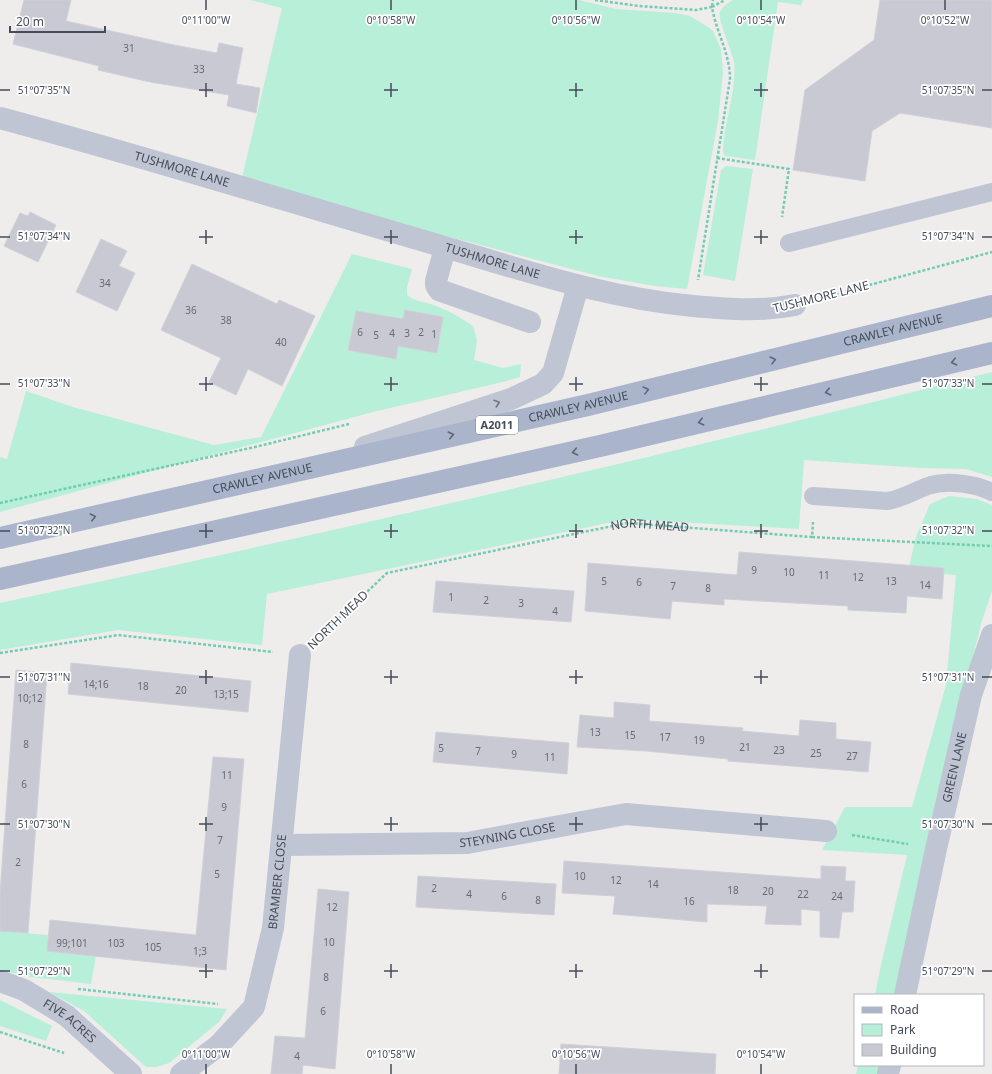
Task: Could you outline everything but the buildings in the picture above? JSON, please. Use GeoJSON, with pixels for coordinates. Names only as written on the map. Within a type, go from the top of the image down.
{"type":"FeatureCollection","features":[{"type":"Feature","properties":{"kind":"main road","name":"CRAWLEY AVENUE"},"geometry":{"type":"LineString","coordinates":[[0,538],[301,468],[588,404],[992,306]]}},
{"type":"Feature","properties":{"kind":"main road"},"geometry":{"type":"LineString","coordinates":[[0,579],[600,446],[992,353]]}},
{"type":"Feature","properties":{"kind":"street","name":"TUSHMORE LANE"},"geometry":{"type":"LineString","coordinates":[[0,118],[92,142],[240,188],[578,286],[635,299],[694,306],[754,310],[795,305]]}},
{"type":"Feature","properties":{"kind":"street"},"geometry":{"type":"LineString","coordinates":[[445,248],[436,281],[436,285],[440,290],[530,322]]}},
{"type":"Feature","properties":{"kind":"street"},"geometry":{"type":"LineString","coordinates":[[301,468],[511,399],[543,384],[550,378],[554,369],[578,286]]}},
{"type":"Feature","properties":{"kind":"street","name":"GREEN LANE"},"geometry":{"type":"LineString","coordinates":[[905,994],[971,695],[992,635]]}},
{"type":"Feature","properties":{"kind":"street","name":"BRAMBER CLOSE"},"geometry":{"type":"LineString","coordinates":[[181,1074],[219,1045],[254,1007],[273,928],[300,655]]}},
{"type":"Feature","properties":{"kind":"street","name":"STEYNING CLOSE"},"geometry":{"type":"LineString","coordinates":[[282,845],[467,843],[626,814],[826,831]]}},
{"type":"Feature","properties":{"kind":"street","name":"FIVE ACRES"},"geometry":{"type":"LineString","coordinates":[[0,981],[24,990],[66,1016],[131,1074]]}},
{"type":"Feature","properties":{"kind":"lane"},"geometry":{"type":"LineString","coordinates":[[789,243],[992,192]]}},
{"type":"Feature","properties":{"kind":"lane"},"geometry":{"type":"LineString","coordinates":[[813,496],[887,501],[897,500],[932,485],[949,483],[970,485],[992,492]]}},
{"type":"Feature","properties":{"kind":"path"},"geometry":{"type":"LineString","coordinates":[[594,0],[639,6],[696,10],[712,7],[725,0]]}},
{"type":"Feature","properties":{"kind":"path"},"geometry":{"type":"LineString","coordinates":[[694,306],[730,68],[712,7],[713,0]]}},
{"type":"Feature","properties":{"kind":"path"},"geometry":{"type":"LineString","coordinates":[[717,158],[789,169],[782,216],[789,243]]}},
{"type":"Feature","properties":{"kind":"path","name":"TUSHMORE LANE"},"geometry":{"type":"LineString","coordinates":[[795,305],[992,252]]}},
{"type":"Feature","properties":{"kind":"path"},"geometry":{"type":"LineString","coordinates":[[0,503],[255,447],[355,422]]}},
{"type":"Feature","properties":{"kind":"path"},"geometry":{"type":"LineString","coordinates":[[812,537],[813,496]]}},
{"type":"Feature","properties":{"kind":"path","name":"NORTH MEAD"},"geometry":{"type":"LineString","coordinates":[[300,655],[387,573],[627,523],[812,537],[992,546]]}},
{"type":"Feature","properties":{"kind":"path"},"geometry":{"type":"LineString","coordinates":[[0,653],[118,634],[300,655]]}},
{"type":"Feature","properties":{"kind":"path"},"geometry":{"type":"LineString","coordinates":[[826,831],[936,849]]}},
{"type":"Feature","properties":{"kind":"path"},"geometry":{"type":"LineString","coordinates":[[72,988],[254,1007]]}},
{"type":"Feature","properties":{"kind":"green space"},"geometry":{"type":"Polygon","coordinates":[[[250,0],[579,0],[616,9],[675,13],[690,16],[708,27],[713,31],[721,49],[723,73],[718,121],[687,289],[655,286],[598,276],[241,182],[282,8],[250,0]]]}},
{"type":"Feature","properties":{"kind":"green space"},"geometry":{"type":"Polygon","coordinates":[[[733,0],[803,0],[801,5],[778,2],[755,160],[725,156],[723,153],[725,131],[734,84],[734,62],[721,21],[720,12],[722,8],[733,0]]]}},
{"type":"Feature","properties":{"kind":"green space"},"geometry":{"type":"Polygon","coordinates":[[[726,166],[753,169],[735,281],[703,275],[721,170],[726,166]]]}},
{"type":"Feature","properties":{"kind":"green space"},"geometry":{"type":"Polygon","coordinates":[[[352,254],[412,269],[407,287],[407,295],[413,299],[449,311],[473,326],[477,340],[474,360],[503,368],[521,364],[520,377],[503,382],[373,412],[0,512],[0,457],[7,459],[26,391],[73,407],[214,445],[261,437],[352,254]],[[405,310],[403,320],[356,312],[348,349],[396,358],[398,346],[437,353],[443,317],[405,310]]]}},
{"type":"Feature","properties":{"kind":"green space"},"geometry":{"type":"Polygon","coordinates":[[[992,372],[992,477],[966,469],[921,468],[804,460],[799,529],[627,519],[267,594],[262,645],[118,630],[0,650],[0,603],[249,549],[497,492],[745,434],[992,372]]]}},
{"type":"Feature","properties":{"kind":"green space"},"geometry":{"type":"Polygon","coordinates":[[[949,496],[977,499],[992,505],[992,591],[982,621],[948,752],[898,994],[875,994],[907,855],[822,850],[845,807],[912,807],[946,685],[956,575],[944,574],[944,568],[909,566],[916,537],[930,504],[949,496]]]}},
{"type":"Feature","properties":{"kind":"green space"},"geometry":{"type":"Polygon","coordinates":[[[0,931],[48,935],[47,951],[96,956],[91,984],[31,977],[0,970],[0,931]]]}},
{"type":"Feature","properties":{"kind":"green space"},"geometry":{"type":"Polygon","coordinates":[[[49,992],[227,1009],[219,1022],[169,1063],[157,1067],[146,1067],[84,1011],[49,992]]]}},
{"type":"Feature","properties":{"kind":"green space"},"geometry":{"type":"Polygon","coordinates":[[[0,1000],[52,1026],[46,1041],[0,1026],[0,1000]]]}},
{"type":"Feature","properties":{"kind":"green space"},"geometry":{"type":"Polygon","coordinates":[[[858,1066],[883,1066],[882,1074],[856,1074],[858,1066]]]}}]}
